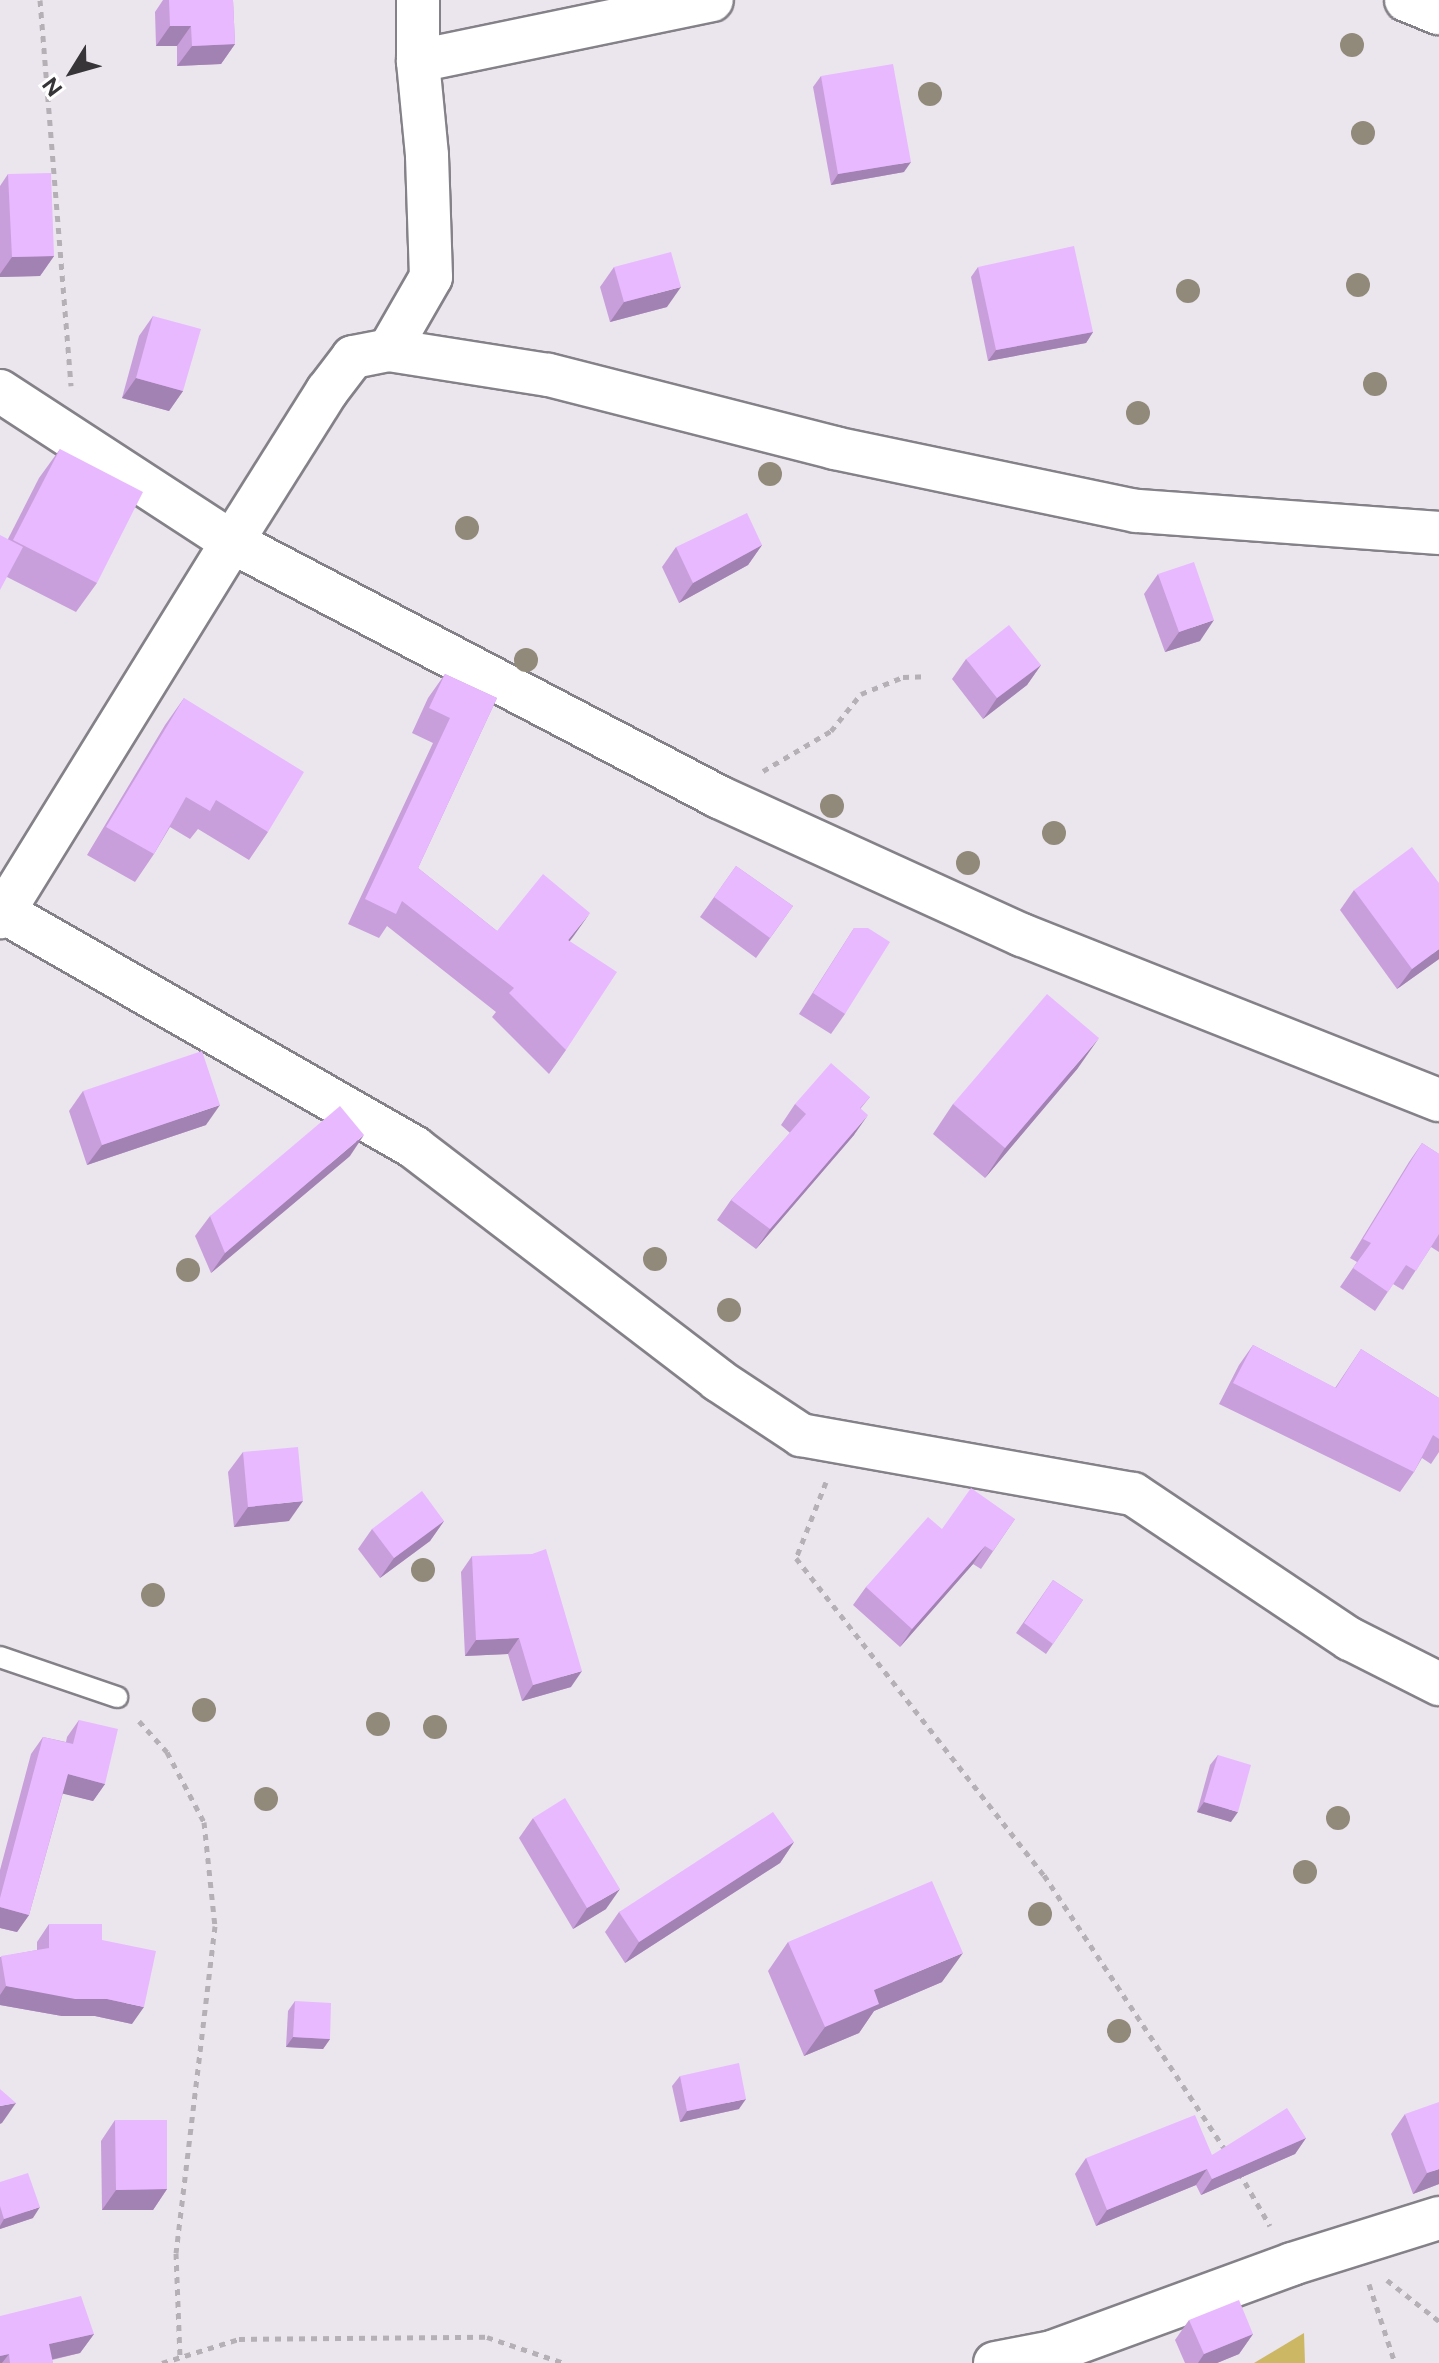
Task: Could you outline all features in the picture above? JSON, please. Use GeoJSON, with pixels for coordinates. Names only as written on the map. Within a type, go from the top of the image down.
{"type":"FeatureCollection","features":[{"type":"Feature","properties":{"kind":"street"},"geometry":{"type":"LineString","coordinates":[[389,350],[431,277],[427,155],[418,61],[418,0]]}},
{"type":"Feature","properties":{"kind":"street"},"geometry":{"type":"LineString","coordinates":[[418,61],[712,0]]}},
{"type":"Feature","properties":{"kind":"street"},"geometry":{"type":"LineString","coordinates":[[1406,0],[1439,13]]}},
{"type":"Feature","properties":{"kind":"street"},"geometry":{"type":"LineString","coordinates":[[1439,533],[1136,511],[835,448],[548,375],[389,350],[353,357],[327,391],[1,913],[415,1148],[718,1380],[801,1435],[1133,1494],[1350,1639],[1439,1684]]}},
{"type":"Feature","properties":{"kind":"street"},"geometry":{"type":"LineString","coordinates":[[0,391],[232,542],[719,797],[1022,935],[1439,1100]]}},
{"type":"Feature","properties":{"kind":"street"},"geometry":{"type":"LineString","coordinates":[[995,2363],[1052,2352],[1292,2264],[1439,2218]]}},
{"type":"Feature","properties":{"kind":"lane"},"geometry":{"type":"LineString","coordinates":[[0,1657],[117,1697]]}},
{"type":"Feature","properties":{"kind":"path"},"geometry":{"type":"LineString","coordinates":[[40,0],[75,439]]}},
{"type":"Feature","properties":{"kind":"path"},"geometry":{"type":"LineString","coordinates":[[719,797],[831,731],[861,694],[903,677],[926,676]]}},
{"type":"Feature","properties":{"kind":"path"},"geometry":{"type":"LineString","coordinates":[[801,1435],[827,1485],[796,1558],[1044,1875],[1232,2160],[1292,2264]]}},
{"type":"Feature","properties":{"kind":"path"},"geometry":{"type":"LineString","coordinates":[[117,1697],[167,1752],[204,1822],[215,1926],[176,2253],[180,2357]]}},
{"type":"Feature","properties":{"kind":"path"},"geometry":{"type":"LineString","coordinates":[[1377,2272],[1439,2321]]}},
{"type":"Feature","properties":{"kind":"path"},"geometry":{"type":"LineString","coordinates":[[1367,2273],[1395,2363]]}},
{"type":"Feature","properties":{"kind":"path"},"geometry":{"type":"LineString","coordinates":[[162,2363],[239,2339],[487,2337],[564,2363]]}},
{"type":"Feature","properties":{"kind":"shaded area"},"geometry":{"type":"Polygon","coordinates":[[[1304,2333],[1305,2363],[1254,2363],[1304,2333]]]}},
{"type":"Feature","properties":{"kind":"building"},"geometry":{"type":"Polygon","coordinates":[[[169,0],[233,0],[235,44],[192,46],[191,26],[170,26],[169,0]]]}},
{"type":"Feature","properties":{"kind":"building"},"geometry":{"type":"Polygon","coordinates":[[[893,64],[911,162],[838,174],[821,76],[893,64]]]}},
{"type":"Feature","properties":{"kind":"building"},"geometry":{"type":"Polygon","coordinates":[[[51,173],[54,256],[12,257],[8,174],[51,173]]]}},
{"type":"Feature","properties":{"kind":"building"},"geometry":{"type":"Polygon","coordinates":[[[1074,246],[1093,332],[996,350],[978,267],[1074,246]]]}},
{"type":"Feature","properties":{"kind":"building"},"geometry":{"type":"Polygon","coordinates":[[[671,252],[681,287],[624,302],[614,267],[671,252]]]}},
{"type":"Feature","properties":{"kind":"building"},"geometry":{"type":"Polygon","coordinates":[[[153,316],[201,329],[183,391],[136,378],[153,316]]]}},
{"type":"Feature","properties":{"kind":"building"},"geometry":{"type":"Polygon","coordinates":[[[60,449],[143,492],[97,583],[13,540],[60,449]]]}},
{"type":"Feature","properties":{"kind":"building"},"geometry":{"type":"Polygon","coordinates":[[[747,513],[762,545],[693,583],[676,547],[747,513]]]}},
{"type":"Feature","properties":{"kind":"building"},"geometry":{"type":"Polygon","coordinates":[[[0,535],[23,547],[0,590],[0,535]]]}},
{"type":"Feature","properties":{"kind":"building"},"geometry":{"type":"Polygon","coordinates":[[[1194,562],[1214,620],[1179,632],[1158,574],[1194,562]]]}},
{"type":"Feature","properties":{"kind":"building"},"geometry":{"type":"Polygon","coordinates":[[[1009,625],[1041,665],[997,698],[966,659],[1009,625]]]}},
{"type":"Feature","properties":{"kind":"building"},"geometry":{"type":"Polygon","coordinates":[[[445,674],[497,698],[418,868],[497,931],[543,874],[590,913],[568,940],[617,972],[566,1050],[509,993],[514,988],[402,901],[396,914],[365,899],[450,718],[429,708],[445,674]]]}},
{"type":"Feature","properties":{"kind":"building"},"geometry":{"type":"Polygon","coordinates":[[[184,698],[304,772],[268,832],[216,800],[210,811],[186,797],[154,854],[106,827],[184,698]]]}},
{"type":"Feature","properties":{"kind":"building"},"geometry":{"type":"Polygon","coordinates":[[[1412,847],[1439,883],[1439,949],[1412,969],[1354,890],[1412,847]]]}},
{"type":"Feature","properties":{"kind":"building"},"geometry":{"type":"Polygon","coordinates":[[[736,866],[793,906],[770,938],[714,897],[736,866]]]}},
{"type":"Feature","properties":{"kind":"building"},"geometry":{"type":"Polygon","coordinates":[[[854,928],[868,928],[890,942],[845,1014],[813,993],[854,928]]]}},
{"type":"Feature","properties":{"kind":"building"},"geometry":{"type":"Polygon","coordinates":[[[1047,994],[1099,1038],[1005,1148],[953,1104],[1047,994]]]}},
{"type":"Feature","properties":{"kind":"building"},"geometry":{"type":"Polygon","coordinates":[[[202,1051],[220,1105],[102,1145],[83,1091],[202,1051]]]}},
{"type":"Feature","properties":{"kind":"building"},"geometry":{"type":"Polygon","coordinates":[[[831,1063],[870,1097],[860,1108],[868,1115],[770,1229],[731,1200],[806,1114],[795,1104],[831,1063]]]}},
{"type":"Feature","properties":{"kind":"building"},"geometry":{"type":"Polygon","coordinates":[[[340,1106],[364,1135],[225,1253],[210,1216],[340,1106]]]}},
{"type":"Feature","properties":{"kind":"building"},"geometry":{"type":"Polygon","coordinates":[[[1422,1143],[1439,1154],[1439,1234],[1416,1271],[1406,1265],[1388,1292],[1353,1268],[1371,1243],[1363,1239],[1422,1143]]]}},
{"type":"Feature","properties":{"kind":"building"},"geometry":{"type":"Polygon","coordinates":[[[1253,1345],[1336,1388],[1361,1349],[1439,1398],[1439,1439],[1433,1435],[1414,1472],[1233,1383],[1253,1345]]]}},
{"type":"Feature","properties":{"kind":"building"},"geometry":{"type":"Polygon","coordinates":[[[298,1447],[303,1501],[248,1507],[243,1452],[298,1447]]]}},
{"type":"Feature","properties":{"kind":"building"},"geometry":{"type":"Polygon","coordinates":[[[971,1488],[1015,1519],[993,1551],[985,1546],[912,1629],[866,1587],[928,1517],[942,1529],[971,1488]]]}},
{"type":"Feature","properties":{"kind":"building"},"geometry":{"type":"Polygon","coordinates":[[[422,1491],[444,1521],[394,1558],[372,1529],[422,1491]]]}},
{"type":"Feature","properties":{"kind":"building"},"geometry":{"type":"Polygon","coordinates":[[[546,1549],[582,1671],[533,1685],[519,1638],[476,1640],[472,1556],[532,1554],[546,1549]]]}},
{"type":"Feature","properties":{"kind":"building"},"geometry":{"type":"Polygon","coordinates":[[[1053,1580],[1083,1600],[1053,1644],[1024,1623],[1053,1580]]]}},
{"type":"Feature","properties":{"kind":"building"},"geometry":{"type":"Polygon","coordinates":[[[79,1720],[118,1729],[105,1784],[68,1774],[29,1915],[0,1907],[43,1737],[73,1744],[79,1720]]]}},
{"type":"Feature","properties":{"kind":"building"},"geometry":{"type":"Polygon","coordinates":[[[1218,1755],[1251,1765],[1238,1812],[1204,1802],[1218,1755]]]}},
{"type":"Feature","properties":{"kind":"building"},"geometry":{"type":"Polygon","coordinates":[[[565,1798],[620,1889],[587,1908],[533,1818],[565,1798]]]}},
{"type":"Feature","properties":{"kind":"building"},"geometry":{"type":"Polygon","coordinates":[[[773,1812],[794,1842],[639,1942],[619,1912],[773,1812]]]}},
{"type":"Feature","properties":{"kind":"building"},"geometry":{"type":"Polygon","coordinates":[[[932,1881],[963,1953],[874,1990],[879,2004],[825,2027],[788,1942],[932,1881]]]}},
{"type":"Feature","properties":{"kind":"building"},"geometry":{"type":"Polygon","coordinates":[[[49,1924],[102,1924],[102,1940],[156,1951],[144,2007],[107,1999],[75,1999],[6,1986],[1,1956],[49,1948],[49,1924]]]}},
{"type":"Feature","properties":{"kind":"building"},"geometry":{"type":"Polygon","coordinates":[[[295,2001],[331,2003],[330,2039],[293,2037],[295,2001]]]}},
{"type":"Feature","properties":{"kind":"building"},"geometry":{"type":"Polygon","coordinates":[[[739,2063],[746,2099],[687,2111],[680,2076],[739,2063]]]}},
{"type":"Feature","properties":{"kind":"building"},"geometry":{"type":"Polygon","coordinates":[[[0,2089],[16,2103],[0,2106],[0,2089]]]}},
{"type":"Feature","properties":{"kind":"building"},"geometry":{"type":"Polygon","coordinates":[[[1439,2102],[1439,2169],[1427,2173],[1405,2114],[1439,2102]]]}},
{"type":"Feature","properties":{"kind":"building"},"geometry":{"type":"Polygon","coordinates":[[[1287,2108],[1306,2138],[1212,2179],[1207,2169],[1107,2210],[1086,2158],[1195,2115],[1212,2155],[1287,2108]]]}},
{"type":"Feature","properties":{"kind":"building"},"geometry":{"type":"Polygon","coordinates":[[[115,2120],[167,2120],[167,2189],[116,2190],[115,2120]]]}},
{"type":"Feature","properties":{"kind":"building"},"geometry":{"type":"Polygon","coordinates":[[[28,2173],[40,2207],[4,2219],[0,2206],[0,2182],[28,2173]]]}},
{"type":"Feature","properties":{"kind":"building"},"geometry":{"type":"Polygon","coordinates":[[[81,2296],[94,2334],[49,2344],[53,2363],[10,2363],[9,2354],[0,2356],[0,2316],[81,2296]]]}},
{"type":"Feature","properties":{"kind":"building"},"geometry":{"type":"Polygon","coordinates":[[[1239,2300],[1253,2334],[1204,2354],[1189,2320],[1239,2300]]]}}]}
